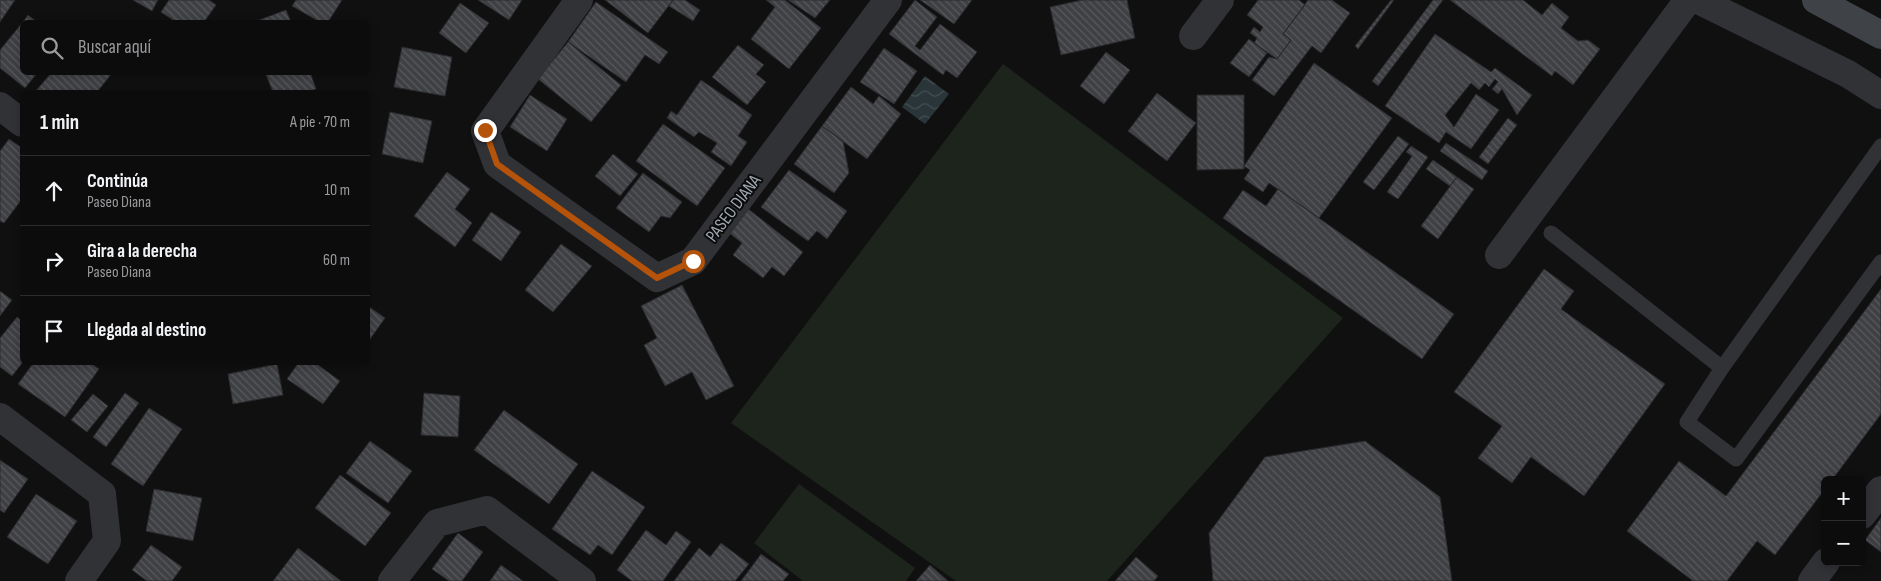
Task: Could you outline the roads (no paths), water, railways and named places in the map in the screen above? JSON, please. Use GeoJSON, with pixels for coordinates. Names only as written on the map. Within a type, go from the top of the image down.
{"type":"FeatureCollection","features":[{"type":"Feature","properties":{"kind":"main road"},"geometry":{"type":"LineString","coordinates":[[1816,0],[1881,34]]}},
{"type":"Feature","properties":{"kind":"street","name":"PASEO DIANA"},"geometry":{"type":"LineString","coordinates":[[579,0],[485,130],[497,164],[657,278],[693,261],[888,0]]}},
{"type":"Feature","properties":{"kind":"street"},"geometry":{"type":"LineString","coordinates":[[1193,36],[1220,0]]}},
{"type":"Feature","properties":{"kind":"street"},"geometry":{"type":"LineString","coordinates":[[1499,255],[1688,0]]}},
{"type":"Feature","properties":{"kind":"street"},"geometry":{"type":"LineString","coordinates":[[1698,0],[1848,74],[1881,95]]}},
{"type":"Feature","properties":{"kind":"street"},"geometry":{"type":"LineString","coordinates":[[0,106],[20,121]]}},
{"type":"Feature","properties":{"kind":"street"},"geometry":{"type":"LineString","coordinates":[[0,417],[102,494],[107,541],[79,581]]}},
{"type":"Feature","properties":{"kind":"street"},"geometry":{"type":"LineString","coordinates":[[1866,510],[1881,490]]}},
{"type":"Feature","properties":{"kind":"street"},"geometry":{"type":"LineString","coordinates":[[392,581],[437,523],[487,510],[582,581]]}},
{"type":"Feature","properties":{"kind":"street"},"geometry":{"type":"LineString","coordinates":[[1812,581],[1823,566]]}},
{"type":"Feature","properties":{"kind":"lane"},"geometry":{"type":"LineString","coordinates":[[1881,146],[1722,368],[1687,422],[1736,459],[1881,262]]}},
{"type":"Feature","properties":{"kind":"lane"},"geometry":{"type":"LineString","coordinates":[[1551,233],[1722,368]]}},
{"type":"Feature","properties":{"kind":"water"},"geometry":{"type":"Polygon","coordinates":[[[925,76],[949,94],[925,124],[902,107],[925,76]]]}}]}
